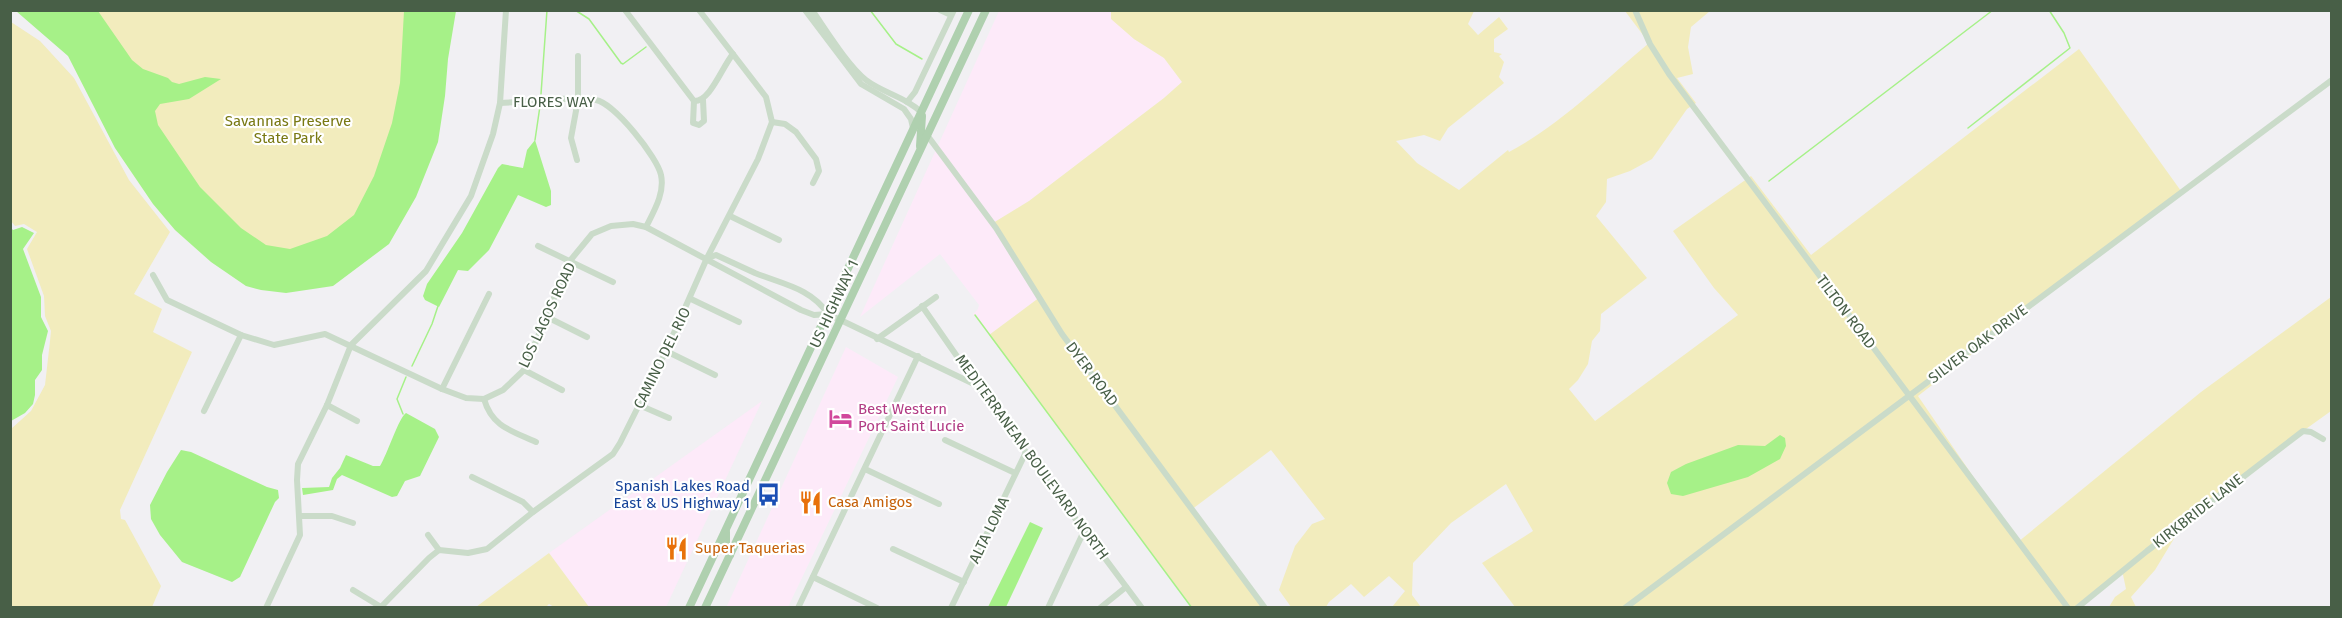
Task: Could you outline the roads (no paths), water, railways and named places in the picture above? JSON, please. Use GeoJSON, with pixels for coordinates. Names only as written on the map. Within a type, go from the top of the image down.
{"type":"FeatureCollection","features":[{"type":"Feature","properties":{"kind":"main road","name":"US HIGHWAY 1"},"geometry":{"type":"LineString","coordinates":[[689,608],[969,10]]}},
{"type":"Feature","properties":{"kind":"main road","name":"US HIGHWAY 1"},"geometry":{"type":"LineString","coordinates":[[705,608],[986,10]]}},
{"type":"Feature","properties":{"kind":"main road"},"geometry":{"type":"LineString","coordinates":[[927,135],[929,97]]}},
{"type":"Feature","properties":{"kind":"main road"},"geometry":{"type":"LineString","coordinates":[[919,153],[922,113]]}},
{"type":"Feature","properties":{"kind":"main road"},"geometry":{"type":"LineString","coordinates":[[726,530],[726,547],[730,555]]}},
{"type":"Feature","properties":{"kind":"main road"},"geometry":{"type":"LineString","coordinates":[[715,552],[720,560],[721,575]]}},
{"type":"Feature","properties":{"kind":"street"},"geometry":{"type":"LineString","coordinates":[[266,608],[296,545],[300,530],[297,495],[298,464],[327,405],[351,345],[426,271],[471,196],[493,134],[500,103],[506,10]]}},
{"type":"Feature","properties":{"kind":"street"},"geometry":{"type":"LineString","coordinates":[[625,10],[694,101],[692,119],[693,123],[699,125],[704,121],[705,116],[703,99]]}},
{"type":"Feature","properties":{"kind":"street"},"geometry":{"type":"LineString","coordinates":[[699,10],[766,98],[772,122],[791,128],[816,159],[819,171],[813,183]]}},
{"type":"Feature","properties":{"kind":"street"},"geometry":{"type":"LineString","coordinates":[[805,10],[860,79],[893,99],[907,112],[914,131]]}},
{"type":"Feature","properties":{"kind":"street"},"geometry":{"type":"LineString","coordinates":[[812,10],[860,79]]}},
{"type":"Feature","properties":{"kind":"street"},"geometry":{"type":"LineString","coordinates":[[907,102],[915,93],[953,13],[940,10]]}},
{"type":"Feature","properties":{"kind":"street","name":"TILTON ROAD"},"geometry":{"type":"LineString","coordinates":[[1635,10],[1651,46],[1669,74],[2068,608]]}},
{"type":"Feature","properties":{"kind":"street"},"geometry":{"type":"LineString","coordinates":[[694,101],[708,96],[724,65],[733,54]]}},
{"type":"Feature","properties":{"kind":"street"},"geometry":{"type":"LineString","coordinates":[[577,160],[571,138],[578,100],[579,56]]}},
{"type":"Feature","properties":{"kind":"street","name":"SILVER OAK DRIVE"},"geometry":{"type":"LineString","coordinates":[[1625,608],[2331,80]]}},
{"type":"Feature","properties":{"kind":"street"},"geometry":{"type":"LineString","coordinates":[[893,99],[907,102],[922,113]]}},
{"type":"Feature","properties":{"kind":"street","name":"FLORES WAY"},"geometry":{"type":"LineString","coordinates":[[500,103],[599,101],[614,110],[657,165],[662,179],[660,197],[646,227]]}},
{"type":"Feature","properties":{"kind":"street","name":"CAMINO DEL RIO"},"geometry":{"type":"LineString","coordinates":[[440,550],[468,553],[488,549],[533,512],[613,454],[691,299],[707,258],[758,159],[772,122]]}},
{"type":"Feature","properties":{"kind":"street","name":"DYER ROAD"},"geometry":{"type":"LineString","coordinates":[[927,135],[996,228],[1062,334],[1265,608]]}},
{"type":"Feature","properties":{"kind":"street"},"geometry":{"type":"LineString","coordinates":[[730,216],[779,240]]}},
{"type":"Feature","properties":{"kind":"street","name":"LOS LAGOS ROAD"},"geometry":{"type":"LineString","coordinates":[[484,399],[503,390],[524,370],[569,262],[592,234],[610,226],[633,224],[646,227],[707,258],[713,265],[801,310],[814,315],[828,314],[820,302],[789,285],[756,274],[716,255],[707,258]]}},
{"type":"Feature","properties":{"kind":"street"},"geometry":{"type":"LineString","coordinates":[[538,246],[613,282]]}},
{"type":"Feature","properties":{"kind":"street"},"geometry":{"type":"LineString","coordinates":[[153,275],[167,300],[241,335],[274,345],[326,334],[442,389],[466,398],[484,399],[490,414],[497,423],[536,442]]}},
{"type":"Feature","properties":{"kind":"street"},"geometry":{"type":"LineString","coordinates":[[442,389],[489,294]]}},
{"type":"Feature","properties":{"kind":"street"},"geometry":{"type":"LineString","coordinates":[[877,339],[936,297]]}},
{"type":"Feature","properties":{"kind":"street"},"geometry":{"type":"LineString","coordinates":[[691,299],[739,322]]}},
{"type":"Feature","properties":{"kind":"street","name":"MEDITERRANEAN BOULEVARD NORTH"},"geometry":{"type":"LineString","coordinates":[[922,306],[961,359],[977,386],[1142,608]]}},
{"type":"Feature","properties":{"kind":"street"},"geometry":{"type":"LineString","coordinates":[[828,314],[977,386]]}},
{"type":"Feature","properties":{"kind":"street"},"geometry":{"type":"LineString","coordinates":[[547,317],[587,338]]}},
{"type":"Feature","properties":{"kind":"street"},"geometry":{"type":"LineString","coordinates":[[204,411],[241,335]]}},
{"type":"Feature","properties":{"kind":"street"},"geometry":{"type":"LineString","coordinates":[[666,351],[715,375]]}},
{"type":"Feature","properties":{"kind":"street"},"geometry":{"type":"LineString","coordinates":[[798,608],[918,356]]}},
{"type":"Feature","properties":{"kind":"street"},"geometry":{"type":"LineString","coordinates":[[524,370],[562,390]]}},
{"type":"Feature","properties":{"kind":"street"},"geometry":{"type":"LineString","coordinates":[[327,405],[357,421]]}},
{"type":"Feature","properties":{"kind":"street"},"geometry":{"type":"LineString","coordinates":[[639,405],[669,418]]}},
{"type":"Feature","properties":{"kind":"street","name":"KIRKBRIDE LANE"},"geometry":{"type":"LineString","coordinates":[[2077,608],[2222,492],[2303,431],[2311,432],[2323,439]]}},
{"type":"Feature","properties":{"kind":"street"},"geometry":{"type":"LineString","coordinates":[[945,440],[1015,473]]}},
{"type":"Feature","properties":{"kind":"street","name":"ALTA LOMA"},"geometry":{"type":"LineString","coordinates":[[951,608],[1026,452]]}},
{"type":"Feature","properties":{"kind":"street"},"geometry":{"type":"LineString","coordinates":[[865,469],[939,504]]}},
{"type":"Feature","properties":{"kind":"street"},"geometry":{"type":"LineString","coordinates":[[472,477],[523,502],[533,512]]}},
{"type":"Feature","properties":{"kind":"street"},"geometry":{"type":"LineString","coordinates":[[300,516],[332,516],[353,523]]}},
{"type":"Feature","properties":{"kind":"street"},"geometry":{"type":"LineString","coordinates":[[1048,608],[1084,531]]}},
{"type":"Feature","properties":{"kind":"street"},"geometry":{"type":"LineString","coordinates":[[353,590],[381,607],[429,558],[440,550],[428,535]]}},
{"type":"Feature","properties":{"kind":"street"},"geometry":{"type":"LineString","coordinates":[[893,549],[964,582]]}},
{"type":"Feature","properties":{"kind":"street"},"geometry":{"type":"LineString","coordinates":[[813,577],[877,608]]}},
{"type":"Feature","properties":{"kind":"street"},"geometry":{"type":"LineString","coordinates":[[1100,608],[1126,587]]}},
{"type":"Feature","properties":{"kind":"waterway"},"geometry":{"type":"LineString","coordinates":[[541,94],[547,10]]}},
{"type":"Feature","properties":{"kind":"waterway"},"geometry":{"type":"LineString","coordinates":[[575,10],[589,19],[621,63],[623,64],[646,47]]}},
{"type":"Feature","properties":{"kind":"waterway"},"geometry":{"type":"LineString","coordinates":[[870,10],[896,44],[922,59]]}},
{"type":"Feature","properties":{"kind":"waterway"},"geometry":{"type":"LineString","coordinates":[[1769,181],[1993,10]]}},
{"type":"Feature","properties":{"kind":"waterway"},"geometry":{"type":"LineString","coordinates":[[1968,128],[2070,48],[2064,33],[2049,10]]}},
{"type":"Feature","properties":{"kind":"waterway"},"geometry":{"type":"LineString","coordinates":[[535,140],[540,106]]}},
{"type":"Feature","properties":{"kind":"waterway"},"geometry":{"type":"LineString","coordinates":[[412,366],[438,306]]}},
{"type":"Feature","properties":{"kind":"waterway"},"geometry":{"type":"LineString","coordinates":[[975,315],[1192,608]]}},
{"type":"Feature","properties":{"kind":"waterway"},"geometry":{"type":"LineString","coordinates":[[403,414],[397,399],[406,377]]}},
{"type":"Feature","properties":{"kind":"place","name":"Best Western Port Saint Lucie"},"geometry":{"type":"Point","coordinates":[840,418]}},
{"type":"Feature","properties":{"kind":"place","name":"Spanish Lakes Road East & US Highway 1"},"geometry":{"type":"Point","coordinates":[768,495]}},
{"type":"Feature","properties":{"kind":"place","name":"Casa Amigos"},"geometry":{"type":"Point","coordinates":[810,502]}},
{"type":"Feature","properties":{"kind":"place","name":"Super Taquerias"},"geometry":{"type":"Point","coordinates":[677,548]}},
{"type":"Feature","properties":{"kind":"park label","name":"Savannas Preserve State Park"},"geometry":{"type":"Point","coordinates":[288,130]}}]}
